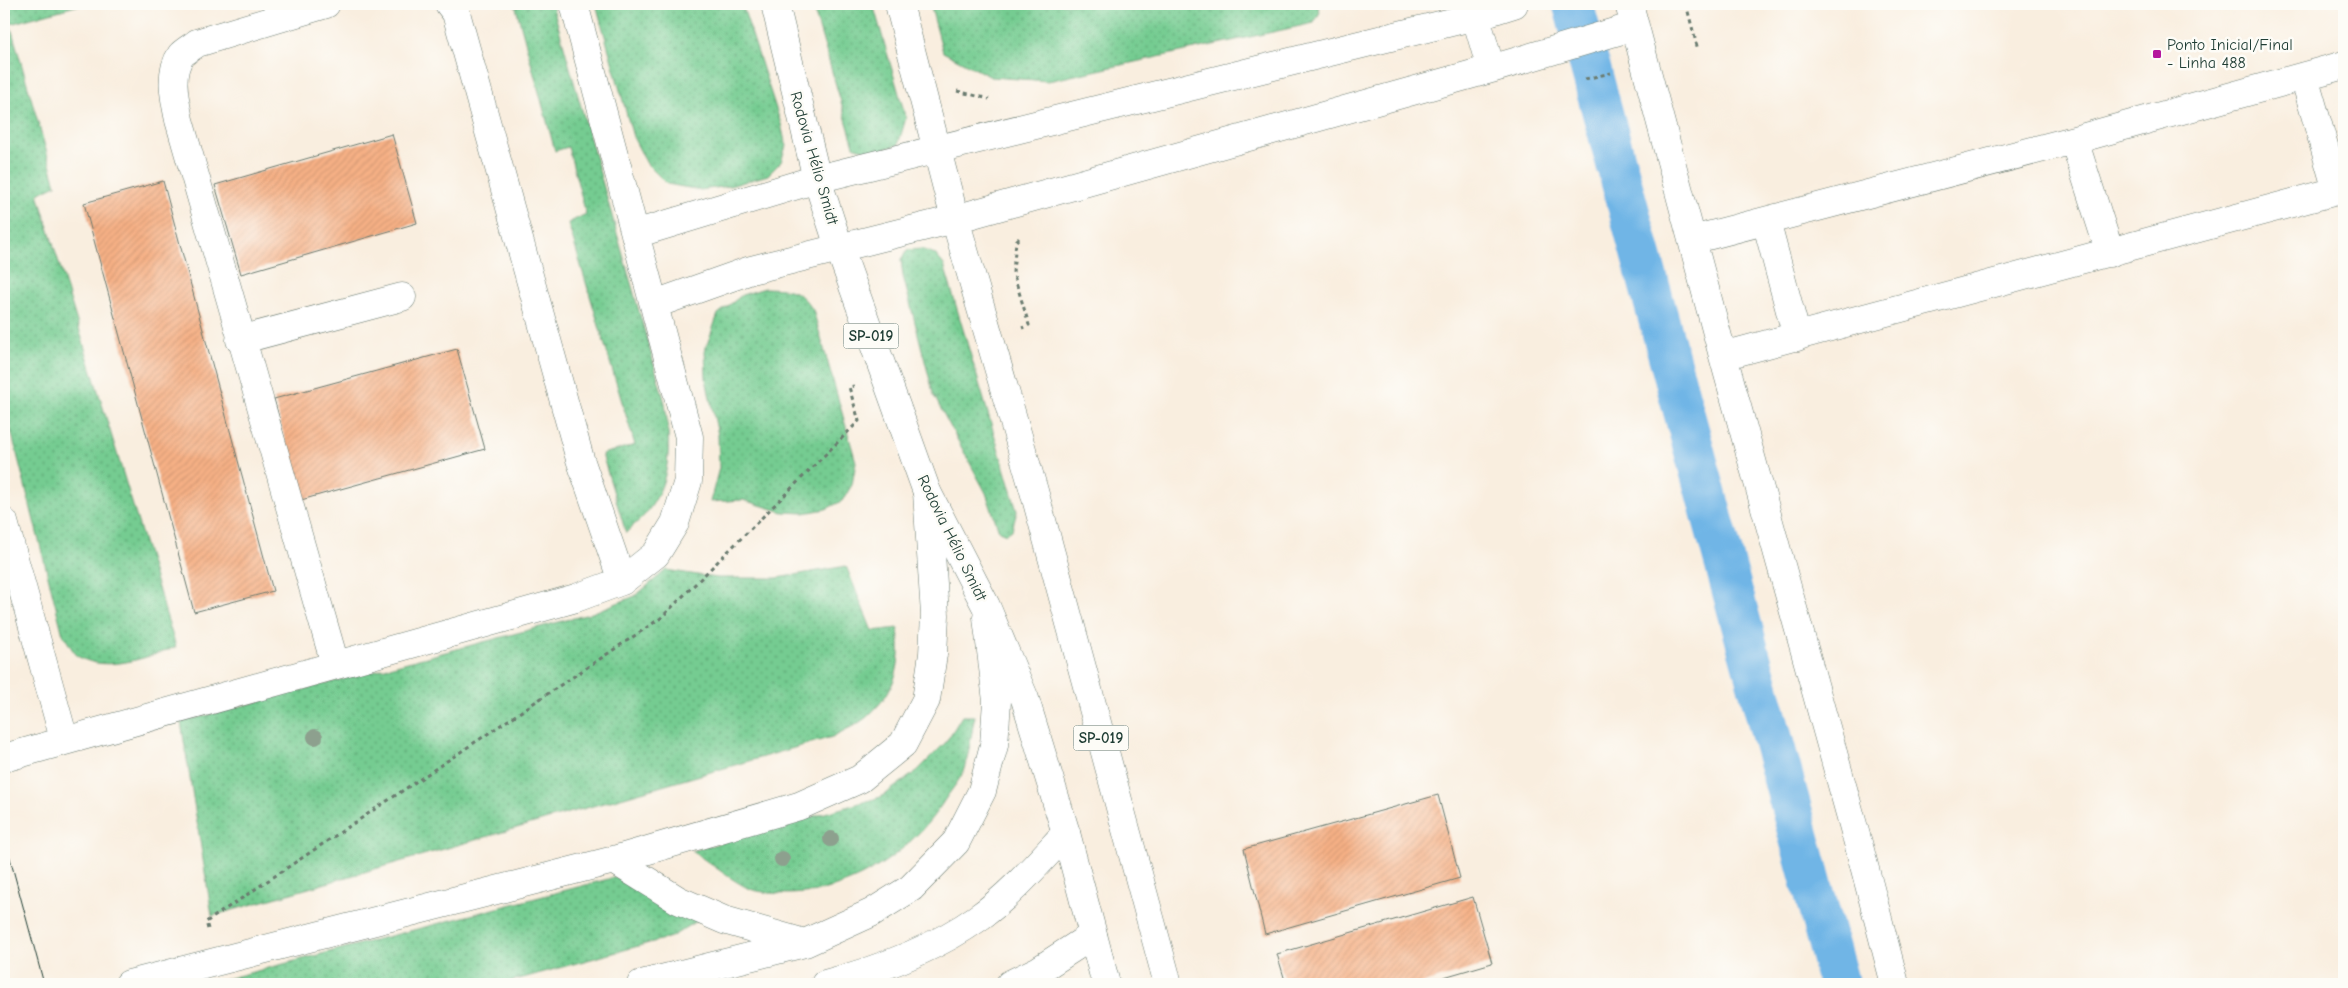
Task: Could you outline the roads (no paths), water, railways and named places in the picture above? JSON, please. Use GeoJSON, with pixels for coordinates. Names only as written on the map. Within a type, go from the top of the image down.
{"type":"FeatureCollection","features":[{"type":"Feature","properties":{"kind":"street"},"geometry":{"type":"LineString","coordinates":[[326,4],[197,43],[182,54],[177,64],[174,79],[174,96],[178,120],[240,340],[335,664]]}},
{"type":"Feature","properties":{"kind":"street"},"geometry":{"type":"LineString","coordinates":[[450,4],[456,13],[580,459],[622,581]]}},
{"type":"Feature","properties":{"kind":"street"},"geometry":{"type":"LineString","coordinates":[[4,758],[64,739],[576,598],[622,581],[656,554],[675,523],[688,481],[689,437],[574,4]]}},
{"type":"Feature","properties":{"kind":"street","name":"Rodovia Hélio Smidt"},"geometry":{"type":"LineString","coordinates":[[775,4],[817,179],[839,247],[926,492],[986,606],[1025,699],[1066,833],[1106,984]]}},
{"type":"Feature","properties":{"kind":"street","name":"SP-019"},"geometry":{"type":"LineString","coordinates":[[899,4],[954,219],[991,340],[1168,984]]}},
{"type":"Feature","properties":{"kind":"street"},"geometry":{"type":"LineString","coordinates":[[635,234],[817,179],[937,150],[1474,10],[1514,4]]}},
{"type":"Feature","properties":{"kind":"street"},"geometry":{"type":"LineString","coordinates":[[1474,10],[1491,69]]}},
{"type":"Feature","properties":{"kind":"street"},"geometry":{"type":"LineString","coordinates":[[655,304],[751,270],[954,219],[1491,69],[1532,55],[1600,38],[1632,15],[1723,356],[1858,841],[1895,984]]}},
{"type":"Feature","properties":{"kind":"street"},"geometry":{"type":"LineString","coordinates":[[1692,240],[2074,140],[2344,65]]}},
{"type":"Feature","properties":{"kind":"street"},"geometry":{"type":"LineString","coordinates":[[1723,356],[2341,190],[2304,76]]}},
{"type":"Feature","properties":{"kind":"street"},"geometry":{"type":"LineString","coordinates":[[2074,140],[2110,253]]}},
{"type":"Feature","properties":{"kind":"street"},"geometry":{"type":"LineString","coordinates":[[1766,221],[1797,336]]}},
{"type":"Feature","properties":{"kind":"street"},"geometry":{"type":"LineString","coordinates":[[240,340],[402,297]]}},
{"type":"Feature","properties":{"kind":"street"},"geometry":{"type":"LineString","coordinates":[[129,984],[614,860],[799,806],[860,779],[903,744],[926,700],[933,654],[935,615],[926,492]]}},
{"type":"Feature","properties":{"kind":"street"},"geometry":{"type":"LineString","coordinates":[[4,522],[64,739]]}},
{"type":"Feature","properties":{"kind":"street"},"geometry":{"type":"LineString","coordinates":[[641,984],[805,943],[871,913],[911,888],[956,842],[982,792],[994,745],[997,701],[986,606]]}},
{"type":"Feature","properties":{"kind":"street"},"geometry":{"type":"LineString","coordinates":[[838,982],[929,948],[979,918],[1026,875],[1066,833]]}},
{"type":"Feature","properties":{"kind":"street"},"geometry":{"type":"LineString","coordinates":[[614,860],[678,900],[748,927],[805,943]]}},
{"type":"Feature","properties":{"kind":"street"},"geometry":{"type":"LineString","coordinates":[[1010,984],[1039,970],[1094,935]]}},
{"type":"Feature","properties":{"kind":"waterway"},"geometry":{"type":"LineString","coordinates":[[1573,4],[1839,984]]}},
{"type":"Feature","properties":{"kind":"tram line"},"geometry":{"type":"LineString","coordinates":[[4,836],[44,984]]}},
{"type":"Feature","properties":{"kind":"place","name":"Ponto Inicial/Final - Linha 488"},"geometry":{"type":"Point","coordinates":[2157,54]}}]}
